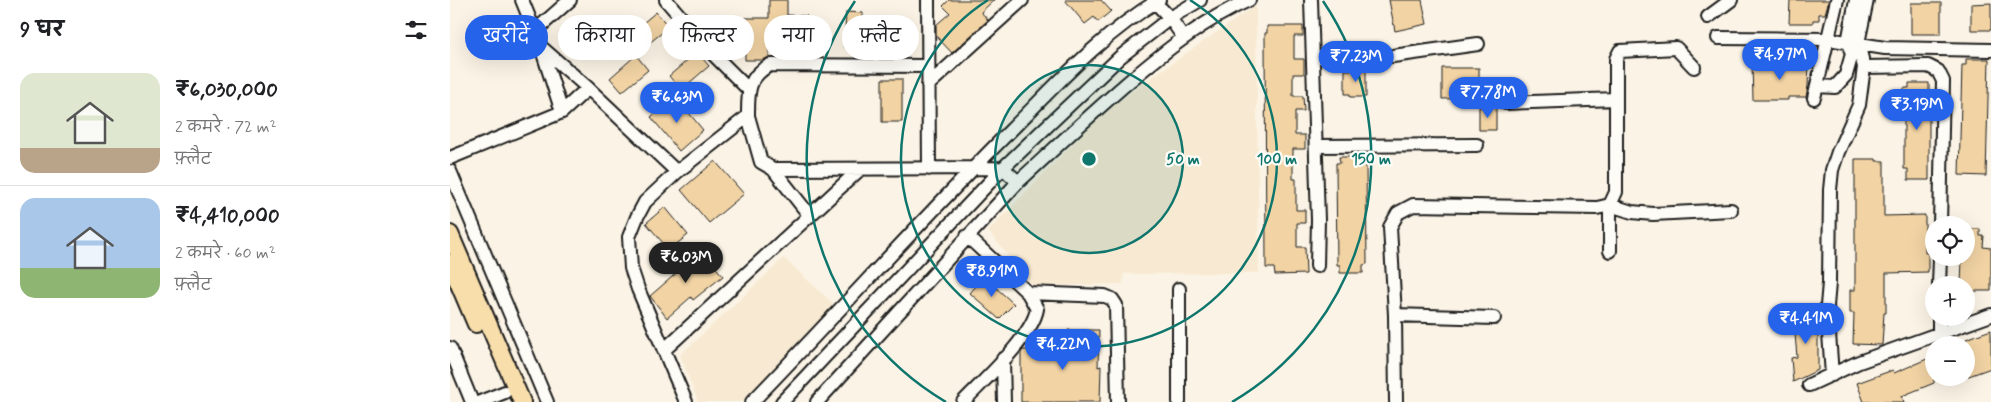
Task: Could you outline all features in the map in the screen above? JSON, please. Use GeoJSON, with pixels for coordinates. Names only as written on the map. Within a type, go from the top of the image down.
{"type":"FeatureCollection","features":[{"type":"Feature","properties":{"kind":"main road"},"geometry":{"type":"LineString","coordinates":[[450,234],[522,402]]}},
{"type":"Feature","properties":{"kind":"main road"},"geometry":{"type":"LineString","coordinates":[[450,263],[507,397]]}},
{"type":"Feature","properties":{"kind":"street"},"geometry":{"type":"LineString","coordinates":[[522,0],[528,15]]}},
{"type":"Feature","properties":{"kind":"street"},"geometry":{"type":"LineString","coordinates":[[548,19],[570,0]]}},
{"type":"Feature","properties":{"kind":"street"},"geometry":{"type":"LineString","coordinates":[[666,0],[748,89]]}},
{"type":"Feature","properties":{"kind":"street"},"geometry":{"type":"LineString","coordinates":[[928,0],[929,169]]}},
{"type":"Feature","properties":{"kind":"street"},"geometry":{"type":"LineString","coordinates":[[928,85],[1022,0]]}},
{"type":"Feature","properties":{"kind":"street"},"geometry":{"type":"LineString","coordinates":[[782,402],[1003,168],[1120,57],[1170,18],[1200,0]]}},
{"type":"Feature","properties":{"kind":"street"},"geometry":{"type":"LineString","coordinates":[[817,402],[1018,182],[1084,120],[1167,50],[1223,11],[1249,0]]}},
{"type":"Feature","properties":{"kind":"street"},"geometry":{"type":"LineString","coordinates":[[1311,0],[1318,220],[1316,266]]}},
{"type":"Feature","properties":{"kind":"street"},"geometry":{"type":"LineString","coordinates":[[1708,17],[1731,0]]}},
{"type":"Feature","properties":{"kind":"street"},"geometry":{"type":"LineString","coordinates":[[1837,0],[1815,92],[1834,87],[1846,75],[1852,54],[1856,0]]}},
{"type":"Feature","properties":{"kind":"street"},"geometry":{"type":"LineString","coordinates":[[1832,375],[1827,315],[1830,190],[1832,170],[1838,152],[1859,105],[1864,67],[1853,42],[1867,0]]}},
{"type":"Feature","properties":{"kind":"street"},"geometry":{"type":"LineString","coordinates":[[752,402],[973,168],[1088,53],[1156,1],[1184,38]]}},
{"type":"Feature","properties":{"kind":"street"},"geometry":{"type":"LineString","coordinates":[[1718,38],[1828,39],[1885,48],[1991,50]]}},
{"type":"Feature","properties":{"kind":"street"},"geometry":{"type":"LineString","coordinates":[[1313,57],[1392,56],[1478,44]]}},
{"type":"Feature","properties":{"kind":"street"},"geometry":{"type":"LineString","coordinates":[[1610,251],[1610,205],[1616,192],[1616,59],[1620,51],[1676,48],[1694,67]]}},
{"type":"Feature","properties":{"kind":"street"},"geometry":{"type":"LineString","coordinates":[[548,53],[677,172]]}},
{"type":"Feature","properties":{"kind":"street"},"geometry":{"type":"LineString","coordinates":[[545,60],[562,112]]}},
{"type":"Feature","properties":{"kind":"street"},"geometry":{"type":"LineString","coordinates":[[810,216],[773,169],[761,162],[748,116],[748,89],[761,70],[770,65],[928,66]]}},
{"type":"Feature","properties":{"kind":"street"},"geometry":{"type":"LineString","coordinates":[[1864,67],[1928,66],[1938,71],[1943,81],[1940,216]]}},
{"type":"Feature","properties":{"kind":"street"},"geometry":{"type":"LineString","coordinates":[[450,158],[562,112],[588,88]]}},
{"type":"Feature","properties":{"kind":"street"},"geometry":{"type":"LineString","coordinates":[[1505,103],[1616,99]]}},
{"type":"Feature","properties":{"kind":"street"},"geometry":{"type":"LineString","coordinates":[[686,402],[638,289],[631,268],[629,237],[645,202],[677,172],[748,116]]}},
{"type":"Feature","properties":{"kind":"street"},"geometry":{"type":"LineString","coordinates":[[1316,146],[1477,145]]}},
{"type":"Feature","properties":{"kind":"street"},"geometry":{"type":"LineString","coordinates":[[773,169],[1003,168],[1018,182]]}},
{"type":"Feature","properties":{"kind":"street"},"geometry":{"type":"LineString","coordinates":[[664,350],[859,170]]}},
{"type":"Feature","properties":{"kind":"street"},"geometry":{"type":"LineString","coordinates":[[450,171],[547,402]]}},
{"type":"Feature","properties":{"kind":"street"},"geometry":{"type":"LineString","coordinates":[[1396,402],[1395,316],[1390,227],[1398,213],[1413,205],[1597,208],[1610,205],[1632,212],[1653,214],[1731,210]]}},
{"type":"Feature","properties":{"kind":"street"},"geometry":{"type":"LineString","coordinates":[[963,402],[1032,325],[1037,309],[1028,293],[967,236]]}},
{"type":"Feature","properties":{"kind":"street"},"geometry":{"type":"LineString","coordinates":[[1179,290],[1179,402]]}},
{"type":"Feature","properties":{"kind":"street"},"geometry":{"type":"LineString","coordinates":[[1028,293],[1105,296],[1112,299],[1116,305],[1118,402]]}},
{"type":"Feature","properties":{"kind":"street"},"geometry":{"type":"LineString","coordinates":[[1809,385],[1859,362],[1991,315]]}},
{"type":"Feature","properties":{"kind":"street"},"geometry":{"type":"LineString","coordinates":[[1395,316],[1494,318]]}},
{"type":"Feature","properties":{"kind":"street"},"geometry":{"type":"LineString","coordinates":[[1938,326],[1938,333]]}},
{"type":"Feature","properties":{"kind":"street"},"geometry":{"type":"LineString","coordinates":[[450,348],[472,402]]}},
{"type":"Feature","properties":{"kind":"street"},"geometry":{"type":"LineString","coordinates":[[1003,359],[1004,402]]}},
{"type":"Feature","properties":{"kind":"street"},"geometry":{"type":"LineString","coordinates":[[792,361],[805,377]]}},
{"type":"Feature","properties":{"kind":"street"},"geometry":{"type":"LineString","coordinates":[[480,402],[507,397]]}},
{"type":"Feature","properties":{"kind":"shaded area"},"geometry":{"type":"Polygon","coordinates":[[[1256,5],[1259,273],[1124,274],[1123,284],[1033,286],[988,231],[1102,114],[1256,5]]]}},
{"type":"Feature","properties":{"kind":"shaded area"},"geometry":{"type":"Polygon","coordinates":[[[784,258],[837,307],[741,402],[698,402],[680,355],[784,258]]]}},
{"type":"Feature","properties":{"kind":"building"},"geometry":{"type":"Polygon","coordinates":[[[769,0],[787,0],[787,15],[769,15],[769,0]]]}},
{"type":"Feature","properties":{"kind":"building"},"geometry":{"type":"Polygon","coordinates":[[[949,0],[994,0],[981,12],[988,20],[952,53],[936,36],[936,25],[950,13],[943,6],[949,0]]]}},
{"type":"Feature","properties":{"kind":"building"},"geometry":{"type":"Polygon","coordinates":[[[1065,0],[1101,0],[1111,11],[1098,22],[1094,17],[1085,24],[1065,0]]]}},
{"type":"Feature","properties":{"kind":"building"},"geometry":{"type":"Polygon","coordinates":[[[1389,0],[1422,0],[1427,24],[1395,31],[1389,0]]]}},
{"type":"Feature","properties":{"kind":"building"},"geometry":{"type":"Polygon","coordinates":[[[1790,0],[1829,0],[1825,14],[1819,14],[1819,20],[1813,20],[1813,23],[1789,23],[1790,0]]]}},
{"type":"Feature","properties":{"kind":"building"},"geometry":{"type":"Polygon","coordinates":[[[1911,3],[1941,3],[1941,34],[1911,34],[1911,3]]]}},
{"type":"Feature","properties":{"kind":"building"},"geometry":{"type":"Polygon","coordinates":[[[1991,3],[1991,30],[1971,30],[1971,4],[1991,3]]]}},
{"type":"Feature","properties":{"kind":"building"},"geometry":{"type":"Polygon","coordinates":[[[656,12],[662,19],[662,33],[652,41],[652,15],[656,12]]]}},
{"type":"Feature","properties":{"kind":"building"},"geometry":{"type":"Polygon","coordinates":[[[846,12],[863,13],[863,15],[846,15],[846,12]]]}},
{"type":"Feature","properties":{"kind":"building"},"geometry":{"type":"Polygon","coordinates":[[[754,18],[764,18],[763,60],[754,60],[754,18]]]}},
{"type":"Feature","properties":{"kind":"building"},"geometry":{"type":"Polygon","coordinates":[[[1267,26],[1303,26],[1303,36],[1294,36],[1294,59],[1304,59],[1304,74],[1293,74],[1293,96],[1303,96],[1304,111],[1295,111],[1295,135],[1305,135],[1305,149],[1293,149],[1293,179],[1296,179],[1296,210],[1305,210],[1305,223],[1297,223],[1297,247],[1305,247],[1306,274],[1275,275],[1274,268],[1266,268],[1265,33],[1267,33],[1267,26]]]}},
{"type":"Feature","properties":{"kind":"building"},"geometry":{"type":"Polygon","coordinates":[[[1966,59],[1989,59],[1986,176],[1959,175],[1962,65],[1966,65],[1966,59]]]}},
{"type":"Feature","properties":{"kind":"building"},"geometry":{"type":"Polygon","coordinates":[[[630,60],[640,60],[648,70],[622,92],[610,78],[630,60]]]}},
{"type":"Feature","properties":{"kind":"building"},"geometry":{"type":"Polygon","coordinates":[[[688,60],[704,60],[709,66],[681,90],[669,76],[688,60]]]}},
{"type":"Feature","properties":{"kind":"building"},"geometry":{"type":"Polygon","coordinates":[[[1752,63],[1809,63],[1806,97],[1788,97],[1788,100],[1753,100],[1752,63]]]}},
{"type":"Feature","properties":{"kind":"building"},"geometry":{"type":"Polygon","coordinates":[[[1442,68],[1479,68],[1479,98],[1442,99],[1442,68]]]}},
{"type":"Feature","properties":{"kind":"building"},"geometry":{"type":"Polygon","coordinates":[[[1345,70],[1366,70],[1366,97],[1350,97],[1350,94],[1345,94],[1345,70]]]}},
{"type":"Feature","properties":{"kind":"building"},"geometry":{"type":"Polygon","coordinates":[[[882,79],[902,79],[902,122],[882,122],[882,79]]]}},
{"type":"Feature","properties":{"kind":"building"},"geometry":{"type":"Polygon","coordinates":[[[1909,83],[1929,83],[1929,180],[1908,180],[1908,169],[1904,169],[1904,88],[1909,88],[1909,83]]]}},
{"type":"Feature","properties":{"kind":"building"},"geometry":{"type":"Polygon","coordinates":[[[675,96],[703,130],[679,151],[651,117],[675,96]]]}},
{"type":"Feature","properties":{"kind":"building"},"geometry":{"type":"Polygon","coordinates":[[[1479,107],[1496,107],[1496,130],[1479,130],[1479,107]]]}},
{"type":"Feature","properties":{"kind":"building"},"geometry":{"type":"Polygon","coordinates":[[[1339,157],[1362,157],[1362,162],[1366,162],[1367,264],[1363,265],[1363,273],[1340,273],[1340,265],[1337,265],[1336,163],[1340,163],[1339,157]]]}},
{"type":"Feature","properties":{"kind":"building"},"geometry":{"type":"Polygon","coordinates":[[[1855,159],[1876,159],[1876,161],[1884,161],[1884,216],[1925,215],[1925,266],[1928,266],[1928,272],[1886,273],[1886,313],[1884,313],[1882,345],[1853,344],[1854,313],[1850,313],[1850,290],[1855,290],[1855,159]]]}},
{"type":"Feature","properties":{"kind":"building"},"geometry":{"type":"Polygon","coordinates":[[[715,161],[744,194],[709,223],[681,190],[715,161]]]}},
{"type":"Feature","properties":{"kind":"building"},"geometry":{"type":"Polygon","coordinates":[[[665,207],[688,235],[669,250],[646,223],[665,207]]]}},
{"type":"Feature","properties":{"kind":"building"},"geometry":{"type":"Polygon","coordinates":[[[1975,229],[1980,229],[1980,236],[1984,236],[1983,247],[1991,248],[1991,291],[1975,291],[1975,276],[1961,276],[1962,266],[1975,266],[1975,229]]]}},
{"type":"Feature","properties":{"kind":"building"},"geometry":{"type":"Polygon","coordinates":[[[702,251],[723,276],[693,300],[691,297],[667,318],[650,296],[702,251]]]}},
{"type":"Feature","properties":{"kind":"building"},"geometry":{"type":"Polygon","coordinates":[[[984,277],[1014,304],[999,319],[970,293],[984,277]]]}},
{"type":"Feature","properties":{"kind":"building"},"geometry":{"type":"Polygon","coordinates":[[[1802,305],[1818,306],[1816,334],[1818,334],[1818,370],[1793,382],[1791,358],[1797,357],[1795,334],[1800,334],[1802,305]]]}},
{"type":"Feature","properties":{"kind":"building"},"geometry":{"type":"Polygon","coordinates":[[[1068,330],[1099,330],[1098,367],[1101,366],[1100,402],[1021,402],[1021,353],[1023,350],[1068,350],[1068,330]]]}},
{"type":"Feature","properties":{"kind":"building"},"geometry":{"type":"Polygon","coordinates":[[[1991,330],[1991,368],[1975,374],[1975,336],[1991,330]]]}},
{"type":"Feature","properties":{"kind":"building"},"geometry":{"type":"Polygon","coordinates":[[[1925,360],[1925,386],[1927,386],[1902,396],[1904,402],[1864,402],[1857,383],[1893,370],[1894,373],[1925,360]]]}}]}
